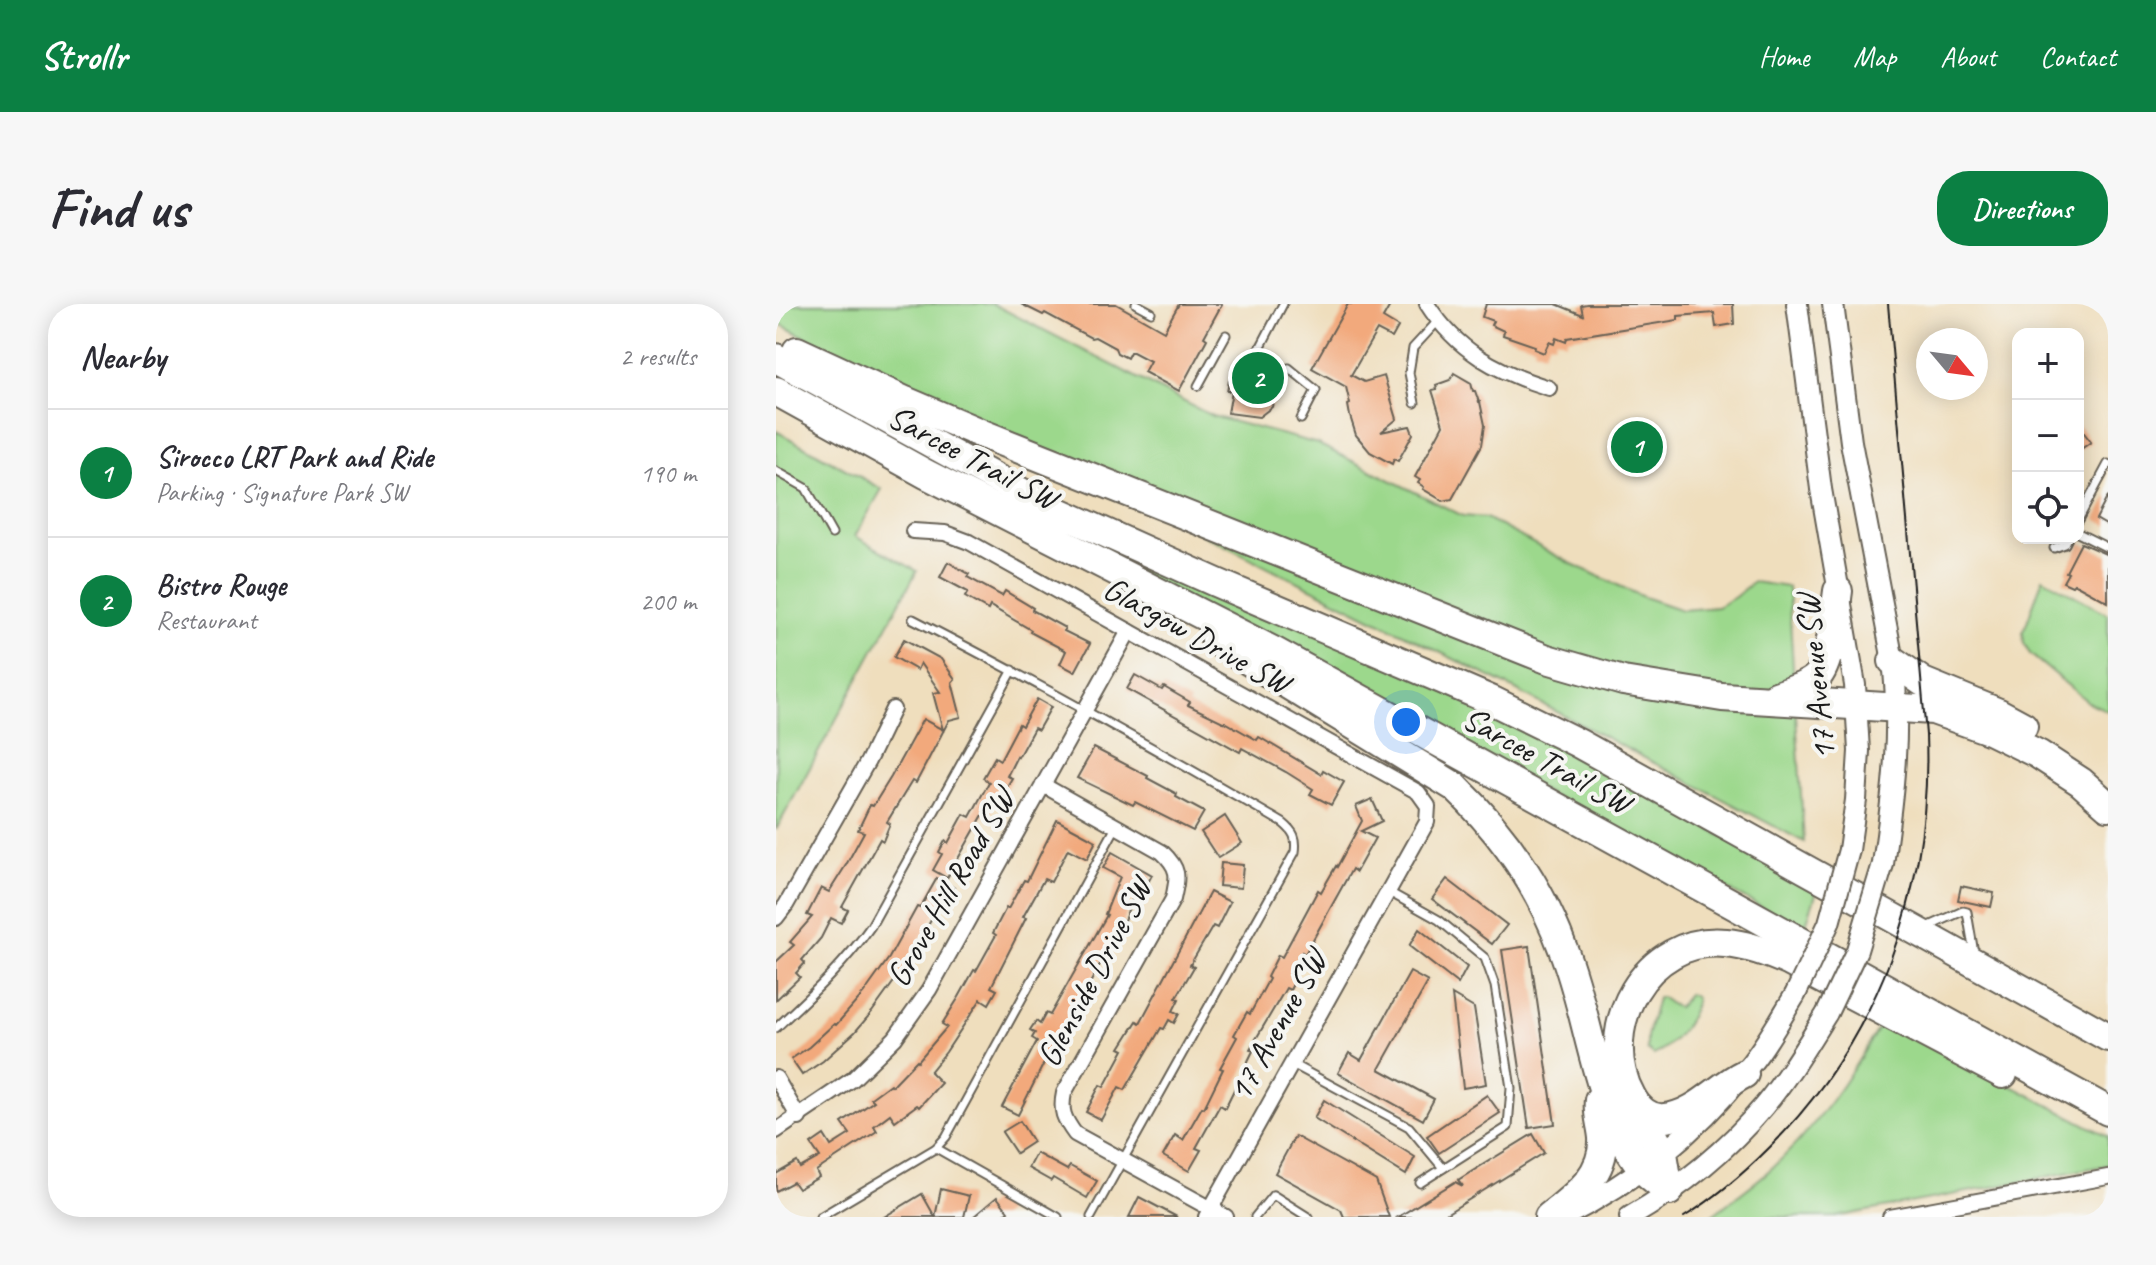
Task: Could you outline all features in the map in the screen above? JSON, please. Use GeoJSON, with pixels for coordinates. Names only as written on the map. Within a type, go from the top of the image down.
{"type":"FeatureCollection","features":[{"type":"Feature","properties":{"kind":"highway"},"geometry":{"type":"LineString","coordinates":[[776,340],[980,433],[1547,659],[1623,681],[1722,697],[1933,710],[1989,730],[2060,768],[2108,806]]}},
{"type":"Feature","properties":{"kind":"highway","name":"Sarcee Trail SW"},"geometry":{"type":"LineString","coordinates":[[776,358],[1048,507],[1555,731],[2108,1037]]}},
{"type":"Feature","properties":{"kind":"highway","name":"Sarcee Trail SW"},"geometry":{"type":"LineString","coordinates":[[776,391],[926,474],[1288,659],[2108,1111]]}},
{"type":"Feature","properties":{"kind":"highway"},"geometry":{"type":"LineString","coordinates":[[1769,699],[1819,676],[1827,659],[1838,591]]}},
{"type":"Feature","properties":{"kind":"highway"},"geometry":{"type":"LineString","coordinates":[[1160,594],[1185,622],[1455,787],[1481,812],[1523,868],[1565,951],[1602,1088],[1626,1141],[1653,1161]]}},
{"type":"Feature","properties":{"kind":"highway"},"geometry":{"type":"LineString","coordinates":[[1893,661],[1923,682],[1999,713],[2047,741],[2108,793]]}},
{"type":"Feature","properties":{"kind":"highway"},"geometry":{"type":"LineString","coordinates":[[1669,1191],[1653,1161],[1637,1107],[1622,1075],[1618,1049],[1621,1022],[1632,994],[1655,964],[1674,952],[1700,945],[1723,942],[1754,948],[1790,962],[2108,1129]]}},
{"type":"Feature","properties":{"kind":"highway"},"geometry":{"type":"LineString","coordinates":[[1637,1107],[1652,1116],[1667,1118],[1692,1109],[1730,1080],[1744,1074]]}},
{"type":"Feature","properties":{"kind":"highway"},"geometry":{"type":"LineString","coordinates":[[1549,1217],[1581,1192],[1597,1168],[1603,1138],[1598,1107],[1602,1088]]}},
{"type":"Feature","properties":{"kind":"main road","name":"17 Avenue SW"},"geometry":{"type":"LineString","coordinates":[[1563,1217],[1592,1203],[1653,1161],[1689,1131],[1744,1074],[1795,995],[1829,923],[1849,850],[1859,751],[1853,662],[1821,489],[1797,304]]}},
{"type":"Feature","properties":{"kind":"main road"},"geometry":{"type":"LineString","coordinates":[[1630,1217],[1669,1191],[1728,1144],[1765,1105],[1794,1066],[1827,1013],[1857,950],[1883,864],[1896,772],[1897,708],[1893,661],[1849,428],[1833,304]]}},
{"type":"Feature","properties":{"kind":"street"},"geometry":{"type":"LineString","coordinates":[[1427,304],[1458,343],[1517,378],[1549,388]]}},
{"type":"Feature","properties":{"kind":"street","name":"Glasgow Drive SW"},"geometry":{"type":"LineString","coordinates":[[913,531],[945,533],[969,542],[1418,792],[1428,806],[1427,822]]}},
{"type":"Feature","properties":{"kind":"street","name":"Grove Hill Road SW"},"geometry":{"type":"LineString","coordinates":[[776,1131],[853,1079],[895,1038],[929,990],[1129,631]]}},
{"type":"Feature","properties":{"kind":"street"},"geometry":{"type":"LineString","coordinates":[[776,918],[868,761],[893,709]]}},
{"type":"Feature","properties":{"kind":"street","name":"Glenside Drive SW"},"geometry":{"type":"LineString","coordinates":[[1043,785],[1162,852],[1174,863],[1177,880],[1173,899],[1064,1093],[1061,1109],[1065,1121],[1075,1134],[1208,1213],[1226,1217]]}},
{"type":"Feature","properties":{"kind":"street","name":"17 Avenue SW"},"geometry":{"type":"LineString","coordinates":[[1208,1213],[1427,822]]}},
{"type":"Feature","properties":{"kind":"street"},"geometry":{"type":"LineString","coordinates":[[776,1078],[799,1118]]}},
{"type":"Feature","properties":{"kind":"street"},"geometry":{"type":"LineString","coordinates":[[1890,1217],[2108,1177]]}},
{"type":"Feature","properties":{"kind":"lane"},"geometry":{"type":"LineString","coordinates":[[1136,304],[1151,312]]}},
{"type":"Feature","properties":{"kind":"lane"},"geometry":{"type":"LineString","coordinates":[[1258,352],[1283,304]]}},
{"type":"Feature","properties":{"kind":"lane"},"geometry":{"type":"LineString","coordinates":[[1415,403],[1409,373],[1413,348],[1438,321]]}},
{"type":"Feature","properties":{"kind":"lane"},"geometry":{"type":"LineString","coordinates":[[1198,386],[1226,335]]}},
{"type":"Feature","properties":{"kind":"lane"},"geometry":{"type":"LineString","coordinates":[[1289,368],[1316,390],[1301,419]]}},
{"type":"Feature","properties":{"kind":"lane"},"geometry":{"type":"LineString","coordinates":[[2084,509],[2108,464]]}},
{"type":"Feature","properties":{"kind":"lane"},"geometry":{"type":"LineString","coordinates":[[776,471],[806,488],[832,534]]}},
{"type":"Feature","properties":{"kind":"lane"},"geometry":{"type":"LineString","coordinates":[[2084,536],[2108,548]]}},
{"type":"Feature","properties":{"kind":"lane"},"geometry":{"type":"LineString","coordinates":[[2054,548],[2065,544]]}},
{"type":"Feature","properties":{"kind":"lane"},"geometry":{"type":"LineString","coordinates":[[913,619],[1013,670],[1184,765],[1283,823],[1292,830],[1297,841],[1295,852],[1091,1217]]}},
{"type":"Feature","properties":{"kind":"lane"},"geometry":{"type":"LineString","coordinates":[[776,1028],[835,971],[871,926],[1013,670]]}},
{"type":"Feature","properties":{"kind":"lane"},"geometry":{"type":"LineString","coordinates":[[820,1217],[936,1148],[946,1137],[1116,827]]}},
{"type":"Feature","properties":{"kind":"lane"},"geometry":{"type":"LineString","coordinates":[[1388,892],[1439,920],[1485,958],[1495,986],[1511,1088],[1508,1127],[1420,1183]]}},
{"type":"Feature","properties":{"kind":"lane"},"geometry":{"type":"LineString","coordinates":[[1918,931],[1967,912],[1976,963]]}},
{"type":"Feature","properties":{"kind":"lane"},"geometry":{"type":"LineString","coordinates":[[1291,1064],[1409,1127],[1443,1168]]}},
{"type":"Feature","properties":{"kind":"lane"},"geometry":{"type":"LineString","coordinates":[[936,1148],[1058,1217]]}},
{"type":"Feature","properties":{"kind":"lane"},"geometry":{"type":"LineString","coordinates":[[1255,1217],[1273,1195],[1308,1217]]}},
{"type":"Feature","properties":{"kind":"green space"},"geometry":{"type":"Polygon","coordinates":[[[776,304],[993,304],[1212,416],[1318,444],[1463,516],[1486,518],[1566,561],[1641,596],[1682,610],[1717,607],[1753,582],[1788,587],[1804,842],[1506,685],[795,332],[776,322],[776,304]]]}},
{"type":"Feature","properties":{"kind":"green space"},"geometry":{"type":"Polygon","coordinates":[[[776,371],[1515,723],[1818,888],[1804,930],[776,382],[776,371]]]}},
{"type":"Feature","properties":{"kind":"green space"},"geometry":{"type":"Polygon","coordinates":[[[776,431],[882,489],[855,536],[917,571],[776,830],[776,431]]]}},
{"type":"Feature","properties":{"kind":"green space"},"geometry":{"type":"Polygon","coordinates":[[[2043,578],[2108,614],[2108,711],[2088,702],[2030,654],[2024,643],[2023,633],[2043,578]]]}},
{"type":"Feature","properties":{"kind":"green space"},"geometry":{"type":"Polygon","coordinates":[[[1689,994],[1696,998],[1686,1023],[1669,1044],[1654,1055],[1647,1050],[1647,1037],[1657,998],[1661,997],[1678,1007],[1689,994]]]}},
{"type":"Feature","properties":{"kind":"green space"},"geometry":{"type":"Polygon","coordinates":[[[1883,1019],[2108,1136],[2108,1165],[1836,1217],[1710,1217],[1764,1175],[1815,1122],[1883,1019]]]}},
{"type":"Feature","properties":{"kind":"building"},"geometry":{"type":"Polygon","coordinates":[[[1021,304],[1116,304],[1164,331],[1179,304],[1222,304],[1179,391],[1144,372],[1150,361],[1133,352],[1127,358],[1095,337],[1091,338],[1021,304]]]}},
{"type":"Feature","properties":{"kind":"building"},"geometry":{"type":"Polygon","coordinates":[[[1348,304],[1391,304],[1383,318],[1398,327],[1392,338],[1377,330],[1351,375],[1364,382],[1384,376],[1397,419],[1381,432],[1410,426],[1413,434],[1398,461],[1394,459],[1392,464],[1370,452],[1356,435],[1346,387],[1312,368],[1348,304]]]}},
{"type":"Feature","properties":{"kind":"building"},"geometry":{"type":"Polygon","coordinates":[[[1486,304],[1556,304],[1583,315],[1581,305],[1587,304],[1733,304],[1734,324],[1716,327],[1714,313],[1678,316],[1678,320],[1567,338],[1566,342],[1556,338],[1554,344],[1549,342],[1544,353],[1534,349],[1535,346],[1503,335],[1504,331],[1491,325],[1493,321],[1482,317],[1486,304]]]}},
{"type":"Feature","properties":{"kind":"building"},"geometry":{"type":"Polygon","coordinates":[[[1234,368],[1267,372],[1280,381],[1278,397],[1274,397],[1272,407],[1259,417],[1228,413],[1232,391],[1227,391],[1234,368]]]}},
{"type":"Feature","properties":{"kind":"building"},"geometry":{"type":"Polygon","coordinates":[[[1454,373],[1471,383],[1480,402],[1485,425],[1482,445],[1452,499],[1443,501],[1423,489],[1418,483],[1420,480],[1415,477],[1443,425],[1432,390],[1437,389],[1436,385],[1450,380],[1454,373]]]}},
{"type":"Feature","properties":{"kind":"building"},"geometry":{"type":"Polygon","coordinates":[[[2084,433],[2091,442],[2084,447],[2084,433]]]}},
{"type":"Feature","properties":{"kind":"building"},"geometry":{"type":"Polygon","coordinates":[[[2108,496],[2108,526],[2096,519],[2108,496]]]}},
{"type":"Feature","properties":{"kind":"building"},"geometry":{"type":"Polygon","coordinates":[[[2080,544],[2108,555],[2108,602],[2077,585],[2063,582],[2080,544]]]}},
{"type":"Feature","properties":{"kind":"building"},"geometry":{"type":"Polygon","coordinates":[[[948,562],[969,574],[967,577],[1002,596],[1005,591],[1065,628],[1064,631],[1090,644],[1075,672],[1060,664],[1066,651],[990,606],[988,610],[965,597],[968,592],[940,577],[948,562]]]}},
{"type":"Feature","properties":{"kind":"building"},"geometry":{"type":"Polygon","coordinates":[[[904,639],[941,659],[955,679],[952,682],[961,717],[949,720],[916,783],[912,781],[887,822],[890,824],[883,841],[880,839],[842,907],[848,910],[841,923],[831,918],[821,938],[802,960],[805,963],[796,973],[800,977],[776,1000],[776,962],[794,945],[790,942],[812,917],[807,915],[821,888],[829,892],[846,865],[864,832],[858,830],[870,805],[873,806],[891,777],[923,719],[943,730],[933,693],[940,692],[920,663],[917,670],[894,657],[904,639]]]}},
{"type":"Feature","properties":{"kind":"building"},"geometry":{"type":"Polygon","coordinates":[[[1135,675],[1162,690],[1164,687],[1190,702],[1188,705],[1257,740],[1259,737],[1321,774],[1323,770],[1344,782],[1331,805],[1310,794],[1313,789],[1286,772],[1242,748],[1240,752],[1127,689],[1135,675]]]}},
{"type":"Feature","properties":{"kind":"building"},"geometry":{"type":"Polygon","coordinates":[[[1037,699],[1051,707],[1038,730],[1034,728],[1017,756],[1007,776],[1012,778],[988,818],[983,815],[947,878],[933,870],[942,854],[939,852],[945,841],[948,843],[964,814],[970,817],[989,782],[983,778],[995,757],[1000,760],[1019,724],[1022,726],[1037,699]]]}},
{"type":"Feature","properties":{"kind":"building"},"geometry":{"type":"Polygon","coordinates":[[[1094,748],[1148,776],[1177,794],[1176,797],[1204,812],[1193,831],[1077,778],[1094,748]]]}},
{"type":"Feature","properties":{"kind":"building"},"geometry":{"type":"Polygon","coordinates":[[[1372,799],[1382,821],[1361,831],[1375,838],[1356,872],[1352,869],[1305,954],[1302,952],[1289,976],[1295,980],[1290,990],[1286,988],[1250,1049],[1253,1051],[1225,1108],[1220,1105],[1196,1148],[1201,1150],[1189,1171],[1163,1156],[1175,1135],[1183,1140],[1204,1108],[1237,1037],[1234,1035],[1247,1012],[1250,1014],[1278,955],[1282,957],[1318,890],[1321,892],[1337,867],[1362,821],[1356,806],[1372,799]]]}},
{"type":"Feature","properties":{"kind":"building"},"geometry":{"type":"Polygon","coordinates":[[[1225,816],[1242,843],[1218,858],[1201,832],[1225,816]]]}},
{"type":"Feature","properties":{"kind":"building"},"geometry":{"type":"Polygon","coordinates":[[[1057,820],[1096,841],[1087,859],[1068,849],[1051,882],[1044,879],[991,987],[997,990],[989,1004],[981,999],[930,1072],[941,1083],[919,1107],[917,1105],[895,1121],[890,1114],[874,1126],[877,1131],[816,1171],[819,1177],[798,1189],[793,1182],[776,1191],[776,1174],[797,1162],[800,1168],[820,1157],[811,1144],[824,1135],[831,1146],[850,1134],[842,1123],[874,1101],[871,1098],[890,1084],[892,1086],[947,1027],[942,1024],[996,935],[993,933],[1006,908],[1024,880],[1027,881],[1057,820]]]}},
{"type":"Feature","properties":{"kind":"building"},"geometry":{"type":"Polygon","coordinates":[[[1112,852],[1152,875],[1144,890],[1137,887],[1119,933],[1054,1051],[1051,1049],[1018,1115],[1002,1107],[1037,1041],[1032,1038],[1035,1033],[1030,1030],[1036,1021],[1040,1024],[1046,1013],[1050,1015],[1107,915],[1120,877],[1103,868],[1112,852]]]}},
{"type":"Feature","properties":{"kind":"building"},"geometry":{"type":"Polygon","coordinates":[[[1221,863],[1243,865],[1241,888],[1219,886],[1221,863]]]}},
{"type":"Feature","properties":{"kind":"building"},"geometry":{"type":"Polygon","coordinates":[[[937,878],[954,888],[947,902],[944,900],[938,908],[903,969],[855,1032],[802,1075],[791,1059],[836,1025],[864,993],[937,878]]]}},
{"type":"Feature","properties":{"kind":"building"},"geometry":{"type":"Polygon","coordinates":[[[1447,879],[1507,925],[1492,944],[1432,899],[1447,879]]]}},
{"type":"Feature","properties":{"kind":"building"},"geometry":{"type":"Polygon","coordinates":[[[1961,886],[1994,893],[1991,907],[1958,900],[1961,886]]]}},
{"type":"Feature","properties":{"kind":"building"},"geometry":{"type":"Polygon","coordinates":[[[1210,892],[1230,902],[1217,928],[1213,926],[1190,965],[1194,967],[1176,998],[1179,999],[1173,1011],[1179,1014],[1174,1023],[1169,1020],[1164,1029],[1161,1028],[1125,1090],[1119,1087],[1101,1120],[1086,1112],[1100,1085],[1104,1087],[1124,1050],[1120,1048],[1137,1021],[1140,1023],[1210,892]]]}},
{"type":"Feature","properties":{"kind":"building"},"geometry":{"type":"Polygon","coordinates":[[[1419,929],[1467,967],[1458,984],[1409,946],[1419,929]]]}},
{"type":"Feature","properties":{"kind":"building"},"geometry":{"type":"Polygon","coordinates":[[[1529,946],[1555,1124],[1529,1128],[1502,950],[1529,946]]]}},
{"type":"Feature","properties":{"kind":"building"},"geometry":{"type":"Polygon","coordinates":[[[1410,972],[1428,982],[1379,1069],[1434,1099],[1423,1120],[1338,1073],[1349,1053],[1361,1060],[1410,972]]]}},
{"type":"Feature","properties":{"kind":"building"},"geometry":{"type":"Polygon","coordinates":[[[1452,995],[1474,1008],[1486,1084],[1463,1088],[1452,995]]]}},
{"type":"Feature","properties":{"kind":"building"},"geometry":{"type":"Polygon","coordinates":[[[1487,1095],[1500,1113],[1439,1153],[1427,1136],[1487,1095]]]}},
{"type":"Feature","properties":{"kind":"building"},"geometry":{"type":"Polygon","coordinates":[[[1324,1100],[1415,1157],[1406,1175],[1314,1118],[1324,1100]]]}},
{"type":"Feature","properties":{"kind":"building"},"geometry":{"type":"Polygon","coordinates":[[[1020,1121],[1033,1142],[1016,1153],[1002,1132],[1020,1121]]]}},
{"type":"Feature","properties":{"kind":"building"},"geometry":{"type":"Polygon","coordinates":[[[1533,1134],[1544,1153],[1441,1217],[1398,1217],[1455,1182],[1463,1186],[1458,1180],[1533,1134]]]}},
{"type":"Feature","properties":{"kind":"building"},"geometry":{"type":"Polygon","coordinates":[[[1295,1136],[1376,1181],[1389,1217],[1344,1217],[1341,1210],[1275,1173],[1295,1136]]]}},
{"type":"Feature","properties":{"kind":"building"},"geometry":{"type":"Polygon","coordinates":[[[1036,1153],[1067,1170],[1070,1166],[1097,1181],[1087,1198],[1053,1178],[1051,1181],[1028,1168],[1036,1153]]]}},
{"type":"Feature","properties":{"kind":"building"},"geometry":{"type":"Polygon","coordinates":[[[941,1189],[969,1196],[964,1217],[935,1217],[941,1189]]]}},
{"type":"Feature","properties":{"kind":"building"},"geometry":{"type":"Polygon","coordinates":[[[922,1194],[935,1217],[884,1217],[922,1194]]]}},
{"type":"Feature","properties":{"kind":"building"},"geometry":{"type":"Polygon","coordinates":[[[997,1197],[1008,1211],[1001,1217],[973,1217],[997,1197]]]}},
{"type":"Feature","properties":{"kind":"building"},"geometry":{"type":"Polygon","coordinates":[[[1139,1197],[1177,1217],[1129,1217],[1139,1197]]]}},
{"type":"Feature","properties":{"kind":"tram line"},"geometry":{"type":"LineString","coordinates":[[1684,1217],[1728,1185],[1769,1148],[1808,1105],[1841,1059],[1869,1010],[1891,958],[1908,904],[1919,849],[1925,792],[1926,735],[1888,304]]}},
{"type":"Feature","properties":{"kind":"place","name":"Bistro Rouge"},"geometry":{"type":"Point","coordinates":[1258,378]}},
{"type":"Feature","properties":{"kind":"place","name":"Sirocco LRT Park and Ride"},"geometry":{"type":"Point","coordinates":[1637,447]}}]}
